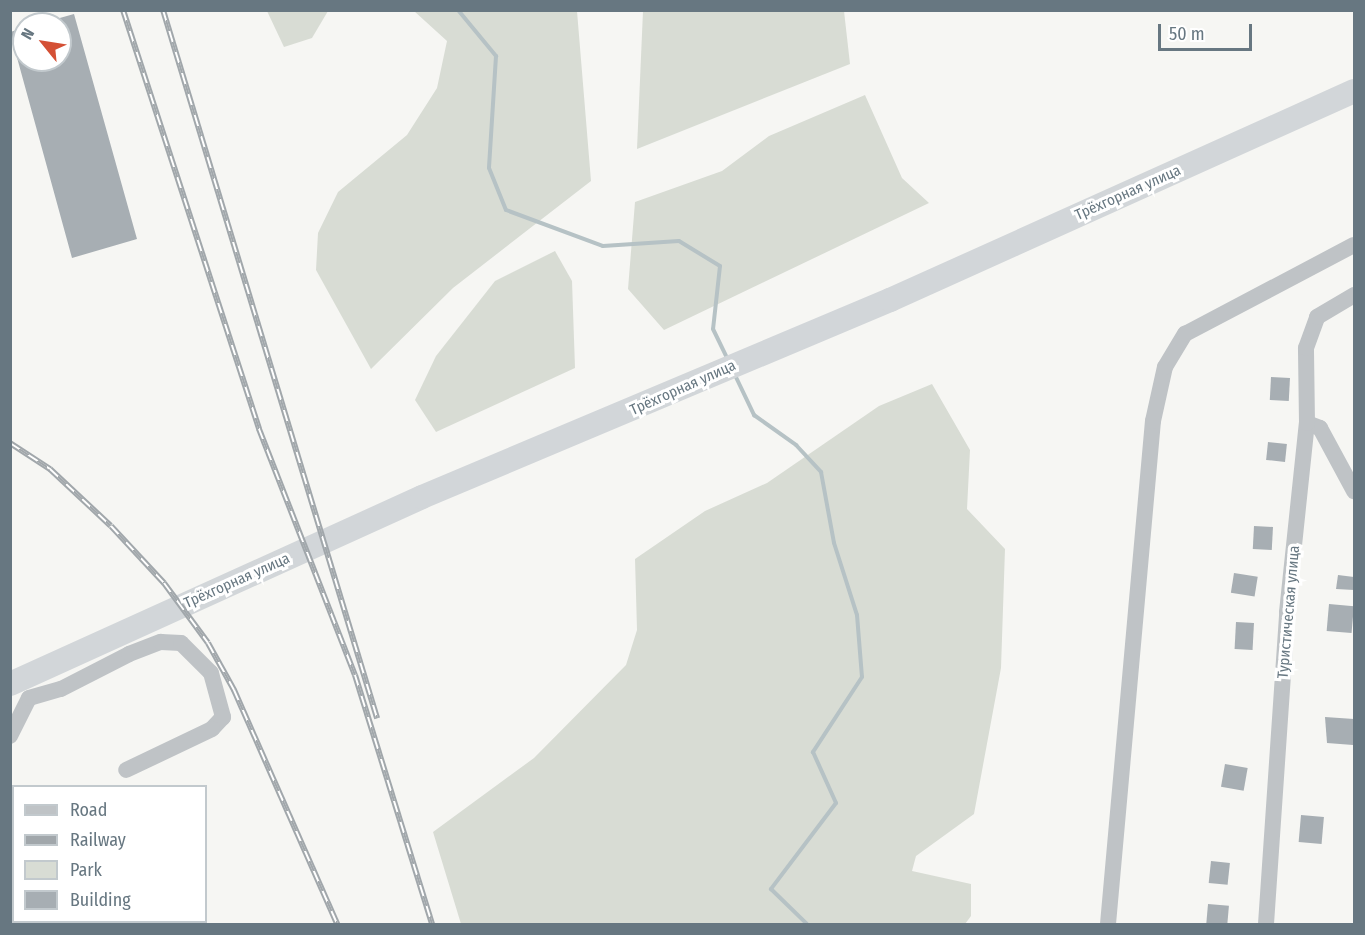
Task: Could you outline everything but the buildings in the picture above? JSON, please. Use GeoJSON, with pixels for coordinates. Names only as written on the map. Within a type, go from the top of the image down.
{"type":"FeatureCollection","features":[{"type":"Feature","properties":{"kind":"highway","name":"Трёхгорная улица"},"geometry":{"type":"LineString","coordinates":[[10,684],[422,497],[655,402],[794,338],[890,300],[1354,91]]}},
{"type":"Feature","properties":{"kind":"street"},"geometry":{"type":"LineString","coordinates":[[1108,924],[1153,421],[1166,367],[1185,334],[1354,245]]}},
{"type":"Feature","properties":{"kind":"street","name":"Туристическая улица"},"geometry":{"type":"LineString","coordinates":[[1266,924],[1287,612],[1307,423],[1306,348],[1317,317],[1328,307],[1354,295]]}},
{"type":"Feature","properties":{"kind":"street"},"geometry":{"type":"LineString","coordinates":[[1307,423],[1320,428],[1354,491]]}},
{"type":"Feature","properties":{"kind":"street"},"geometry":{"type":"LineString","coordinates":[[10,736],[29,698],[61,689],[140,650],[181,643],[211,673],[223,717],[212,729],[126,770]]}},
{"type":"Feature","properties":{"kind":"green space"},"geometry":{"type":"Polygon","coordinates":[[[267,11],[328,11],[312,38],[284,47],[267,11]]]}},
{"type":"Feature","properties":{"kind":"green space"},"geometry":{"type":"Polygon","coordinates":[[[414,11],[577,11],[591,181],[453,288],[371,369],[316,270],[318,233],[338,192],[407,135],[437,88],[447,41],[414,11]]]}},
{"type":"Feature","properties":{"kind":"green space"},"geometry":{"type":"Polygon","coordinates":[[[643,11],[844,11],[850,64],[637,149],[643,11]]]}},
{"type":"Feature","properties":{"kind":"green space"},"geometry":{"type":"Polygon","coordinates":[[[865,95],[902,178],[929,203],[664,330],[628,289],[635,202],[722,171],[769,136],[865,95]]]}},
{"type":"Feature","properties":{"kind":"green space"},"geometry":{"type":"Polygon","coordinates":[[[555,251],[572,281],[575,368],[436,432],[415,400],[436,356],[495,281],[555,251]]]}},
{"type":"Feature","properties":{"kind":"green space"},"geometry":{"type":"Polygon","coordinates":[[[932,384],[970,450],[967,509],[1005,549],[1001,668],[974,814],[916,856],[912,871],[971,884],[971,916],[965,924],[461,924],[433,832],[534,758],[626,665],[637,630],[635,559],[705,511],[767,483],[879,406],[932,384]]]}},
{"type":"Feature","properties":{"kind":"green space"},"geometry":{"type":"Polygon","coordinates":[[[11,836],[12,836],[11,892],[11,836]]]}},
{"type":"Feature","properties":{"kind":"green space"},"geometry":{"type":"Polygon","coordinates":[[[35,923],[113,923],[113,924],[35,923]]]}},
{"type":"Feature","properties":{"kind":"waterway"},"geometry":{"type":"LineString","coordinates":[[458,10],[496,56],[489,168],[506,210],[603,246],[679,241],[720,266],[713,329],[727,358]]}},
{"type":"Feature","properties":{"kind":"waterway"},"geometry":{"type":"LineString","coordinates":[[734,373],[754,415],[796,445],[821,472],[834,543],[857,615],[862,677],[813,752],[836,803],[771,889],[807,924]]}},
{"type":"Feature","properties":{"kind":"railway"},"geometry":{"type":"LineString","coordinates":[[123,10],[259,429],[355,675],[432,924]]}},
{"type":"Feature","properties":{"kind":"railway"},"geometry":{"type":"LineString","coordinates":[[163,10],[377,718]]}},
{"type":"Feature","properties":{"kind":"railway"},"geometry":{"type":"LineString","coordinates":[[10,443],[50,469],[111,526],[164,583],[208,643],[234,690],[337,924]]}}]}
